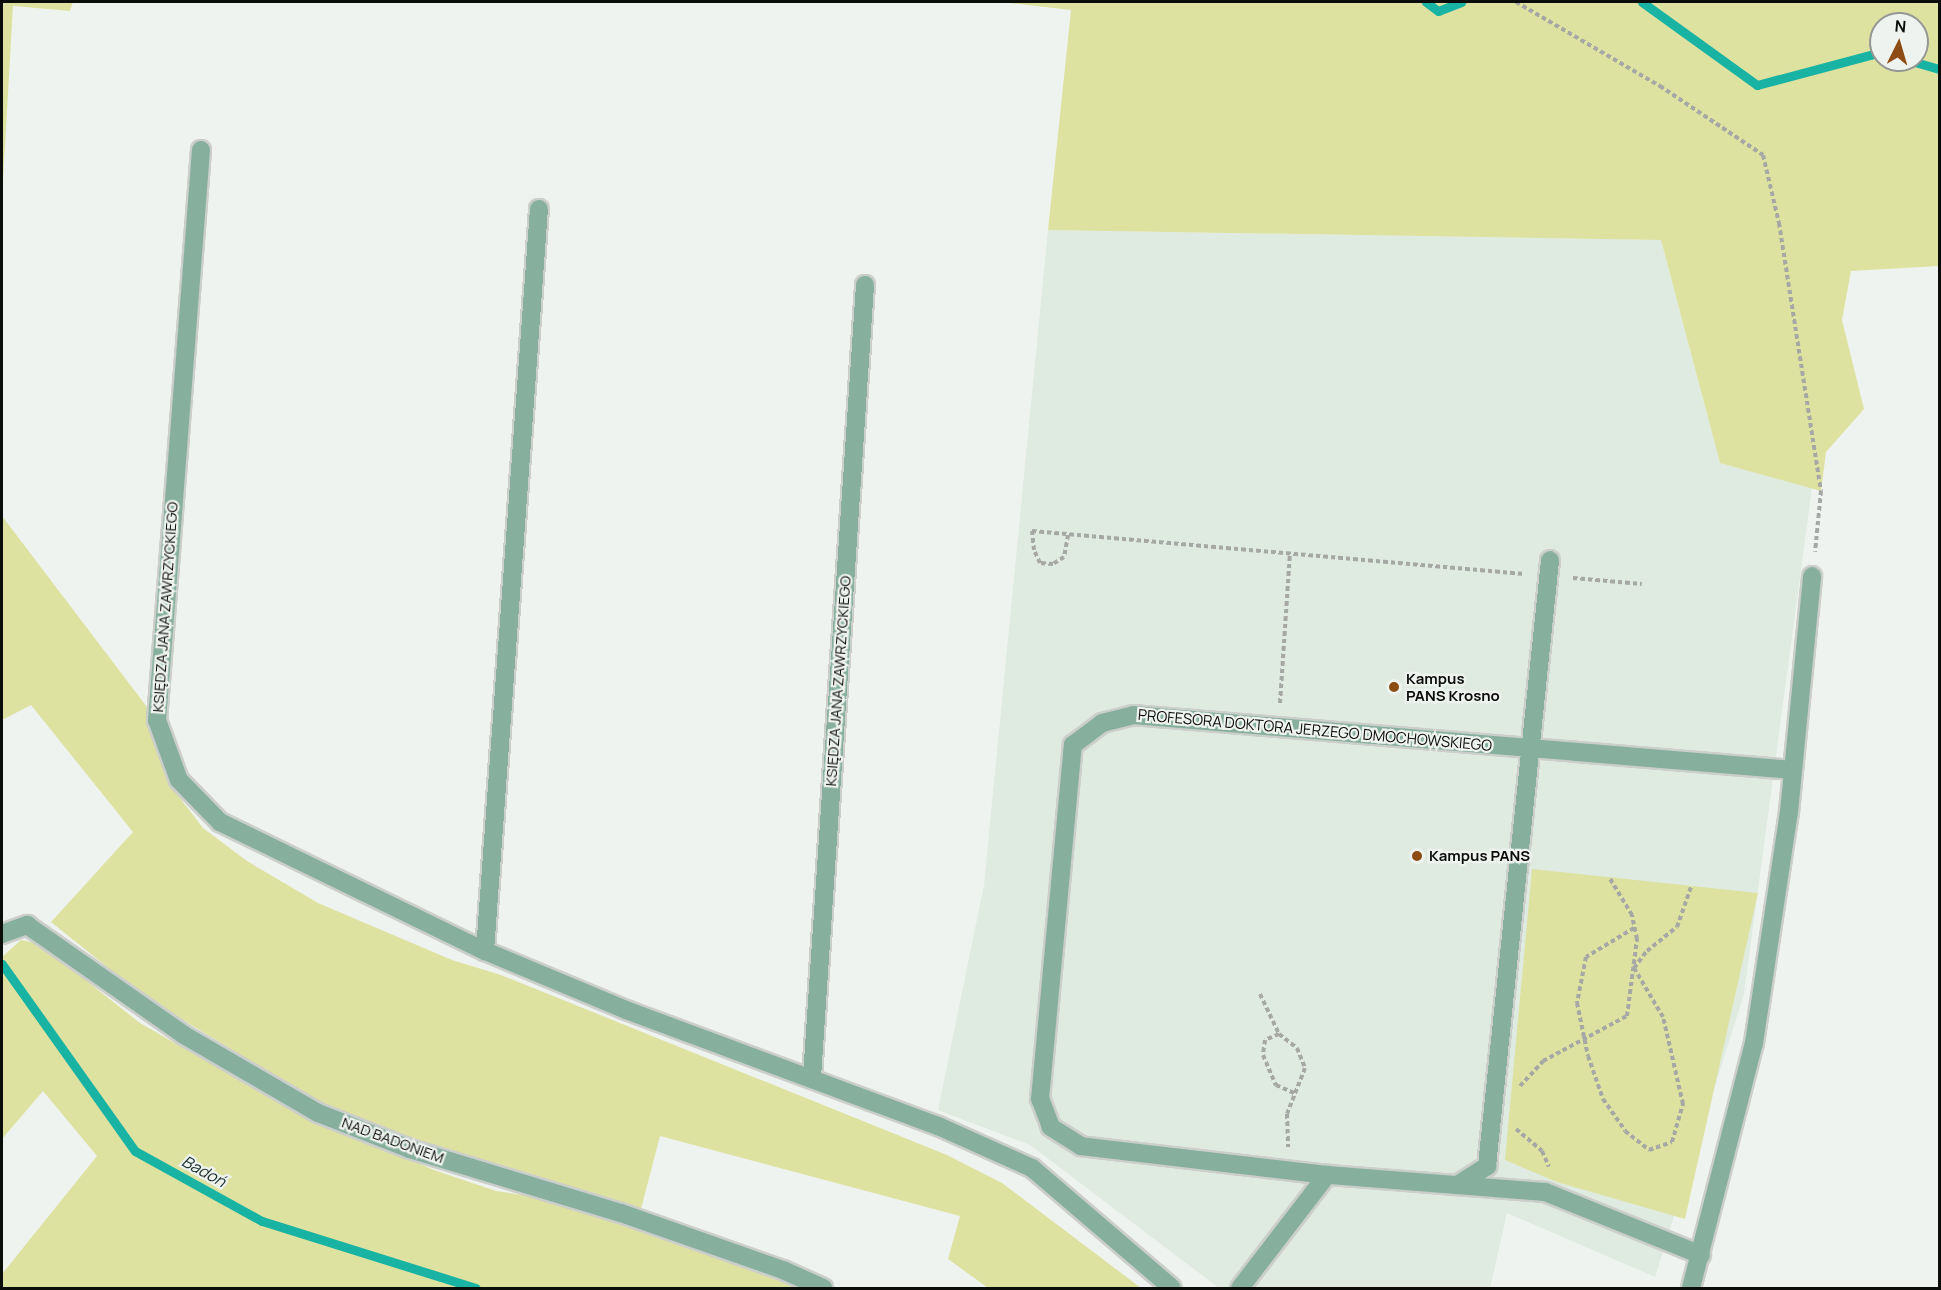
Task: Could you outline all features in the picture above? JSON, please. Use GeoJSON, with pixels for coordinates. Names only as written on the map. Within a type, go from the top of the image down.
{"type":"FeatureCollection","features":[{"type":"Feature","properties":{"kind":"street","name":"KSIĘDZA JANA ZAWRZYCKIEGO"},"geometry":{"type":"LineString","coordinates":[[201,150],[157,720],[178,780],[220,822],[485,951],[626,1010],[812,1077],[1032,1168],[1172,1288]]}},
{"type":"Feature","properties":{"kind":"street"},"geometry":{"type":"LineString","coordinates":[[485,951],[538,209]]}},
{"type":"Feature","properties":{"kind":"street","name":"KSIĘDZA JANA ZAWRZYCKIEGO"},"geometry":{"type":"LineString","coordinates":[[812,1077],[865,285]]}},
{"type":"Feature","properties":{"kind":"street"},"geometry":{"type":"LineString","coordinates":[[1457,1185],[1486,1166],[1549,568]]}},
{"type":"Feature","properties":{"kind":"street"},"geometry":{"type":"LineString","coordinates":[[1691,1288],[1754,1043],[1793,770],[1812,576]]}},
{"type":"Feature","properties":{"kind":"street","name":"PROFESORA DOKTORA JERZEGO DMOCHOWSKIEGO"},"geometry":{"type":"LineString","coordinates":[[1701,1255],[1545,1192],[1327,1175],[1081,1146],[1051,1127],[1040,1099],[1073,745],[1102,723],[1132,715],[1793,770]]}},
{"type":"Feature","properties":{"kind":"street","name":"NAD BADONIEM"},"geometry":{"type":"LineString","coordinates":[[4,932],[27,925],[184,1035],[318,1113],[410,1149],[654,1225],[783,1270],[823,1288]]}},
{"type":"Feature","properties":{"kind":"street"},"geometry":{"type":"LineString","coordinates":[[1239,1288],[1327,1175]]}},
{"type":"Feature","properties":{"kind":"path"},"geometry":{"type":"LineString","coordinates":[[1516,2],[1660,86],[1763,155],[1779,224],[1821,491],[1812,576]]}},
{"type":"Feature","properties":{"kind":"path"},"geometry":{"type":"LineString","coordinates":[[1068,535],[1064,557],[1053,564],[1040,563],[1034,550],[1032,531],[1290,554],[1549,568],[1642,584]]}},
{"type":"Feature","properties":{"kind":"path"},"geometry":{"type":"LineString","coordinates":[[1279,713],[1290,554]]}},
{"type":"Feature","properties":{"kind":"path"},"geometry":{"type":"LineString","coordinates":[[1514,1093],[1543,1061],[1585,1041],[1627,1016],[1634,968],[1634,927],[1632,915],[1609,877]]}},
{"type":"Feature","properties":{"kind":"path"},"geometry":{"type":"LineString","coordinates":[[1634,968],[1647,951],[1677,927],[1691,887]]}},
{"type":"Feature","properties":{"kind":"path"},"geometry":{"type":"LineString","coordinates":[[1634,927],[1586,957],[1577,1003],[1585,1041],[1604,1099],[1625,1131],[1649,1150],[1672,1142],[1683,1104],[1675,1061],[1663,1017],[1634,968]]}},
{"type":"Feature","properties":{"kind":"path"},"geometry":{"type":"LineString","coordinates":[[1260,994],[1279,1034],[1297,1048],[1305,1068],[1287,1114],[1288,1147]]}},
{"type":"Feature","properties":{"kind":"path"},"geometry":{"type":"LineString","coordinates":[[1279,1034],[1265,1040],[1263,1055],[1276,1085],[1294,1093]]}},
{"type":"Feature","properties":{"kind":"path"},"geometry":{"type":"LineString","coordinates":[[1512,1126],[1542,1150],[1550,1164],[1548,1174]]}},
{"type":"Feature","properties":{"kind":"shaded area","name":"Kampus PANS Krosno"},"geometry":{"type":"Polygon","coordinates":[[[1048,230],[1661,240],[1720,463],[1812,488],[1744,994],[1655,1277],[1507,1213],[1490,1288],[1219,1288],[1030,1145],[938,1110],[984,885],[1048,230]]]}},
{"type":"Feature","properties":{"kind":"green space"},"geometry":{"type":"Polygon","coordinates":[[[2,2],[73,2],[70,11],[13,6],[2,198],[2,2]]]}},
{"type":"Feature","properties":{"kind":"green space"},"geometry":{"type":"Polygon","coordinates":[[[1000,2],[1939,2],[1939,266],[1851,271],[1842,320],[1864,409],[1826,452],[1821,491],[1720,463],[1661,240],[1048,230],[1071,10],[1000,2]]]}},
{"type":"Feature","properties":{"kind":"green space"},"geometry":{"type":"Polygon","coordinates":[[[2,516],[147,707],[150,729],[170,785],[203,828],[247,861],[318,903],[452,960],[501,975],[947,1155],[1002,1183],[1141,1288],[988,1288],[948,1259],[960,1216],[660,1136],[641,1209],[445,1152],[353,1118],[305,1094],[142,995],[51,922],[133,832],[31,705],[2,720],[2,516]]]}},
{"type":"Feature","properties":{"kind":"green space"},"geometry":{"type":"Polygon","coordinates":[[[1532,869],[1758,893],[1685,1219],[1557,1182],[1505,1160],[1532,869]]]}},
{"type":"Feature","properties":{"kind":"green space"},"geometry":{"type":"Polygon","coordinates":[[[21,940],[40,944],[140,1023],[283,1105],[434,1170],[496,1191],[550,1199],[626,1222],[798,1288],[2,1288],[2,1274],[97,1156],[43,1091],[2,1139],[2,957],[21,940]]]}},
{"type":"Feature","properties":{"kind":"waterway"},"geometry":{"type":"LineString","coordinates":[[1426,2],[1438,11],[1461,2]]}},
{"type":"Feature","properties":{"kind":"waterway"},"geometry":{"type":"LineString","coordinates":[[1642,2],[1757,85],[1869,55]]}},
{"type":"Feature","properties":{"kind":"waterway"},"geometry":{"type":"LineString","coordinates":[[1929,66],[1940,69]]}},
{"type":"Feature","properties":{"kind":"waterway","name":"Badoń"},"geometry":{"type":"LineString","coordinates":[[2,964],[135,1151],[262,1221],[476,1288]]}},
{"type":"Feature","properties":{"kind":"place","name":"Kampus PANS Krosno"},"geometry":{"type":"Point","coordinates":[1394,687]}},
{"type":"Feature","properties":{"kind":"place","name":"Kampus PANS"},"geometry":{"type":"Point","coordinates":[1417,856]}}]}
